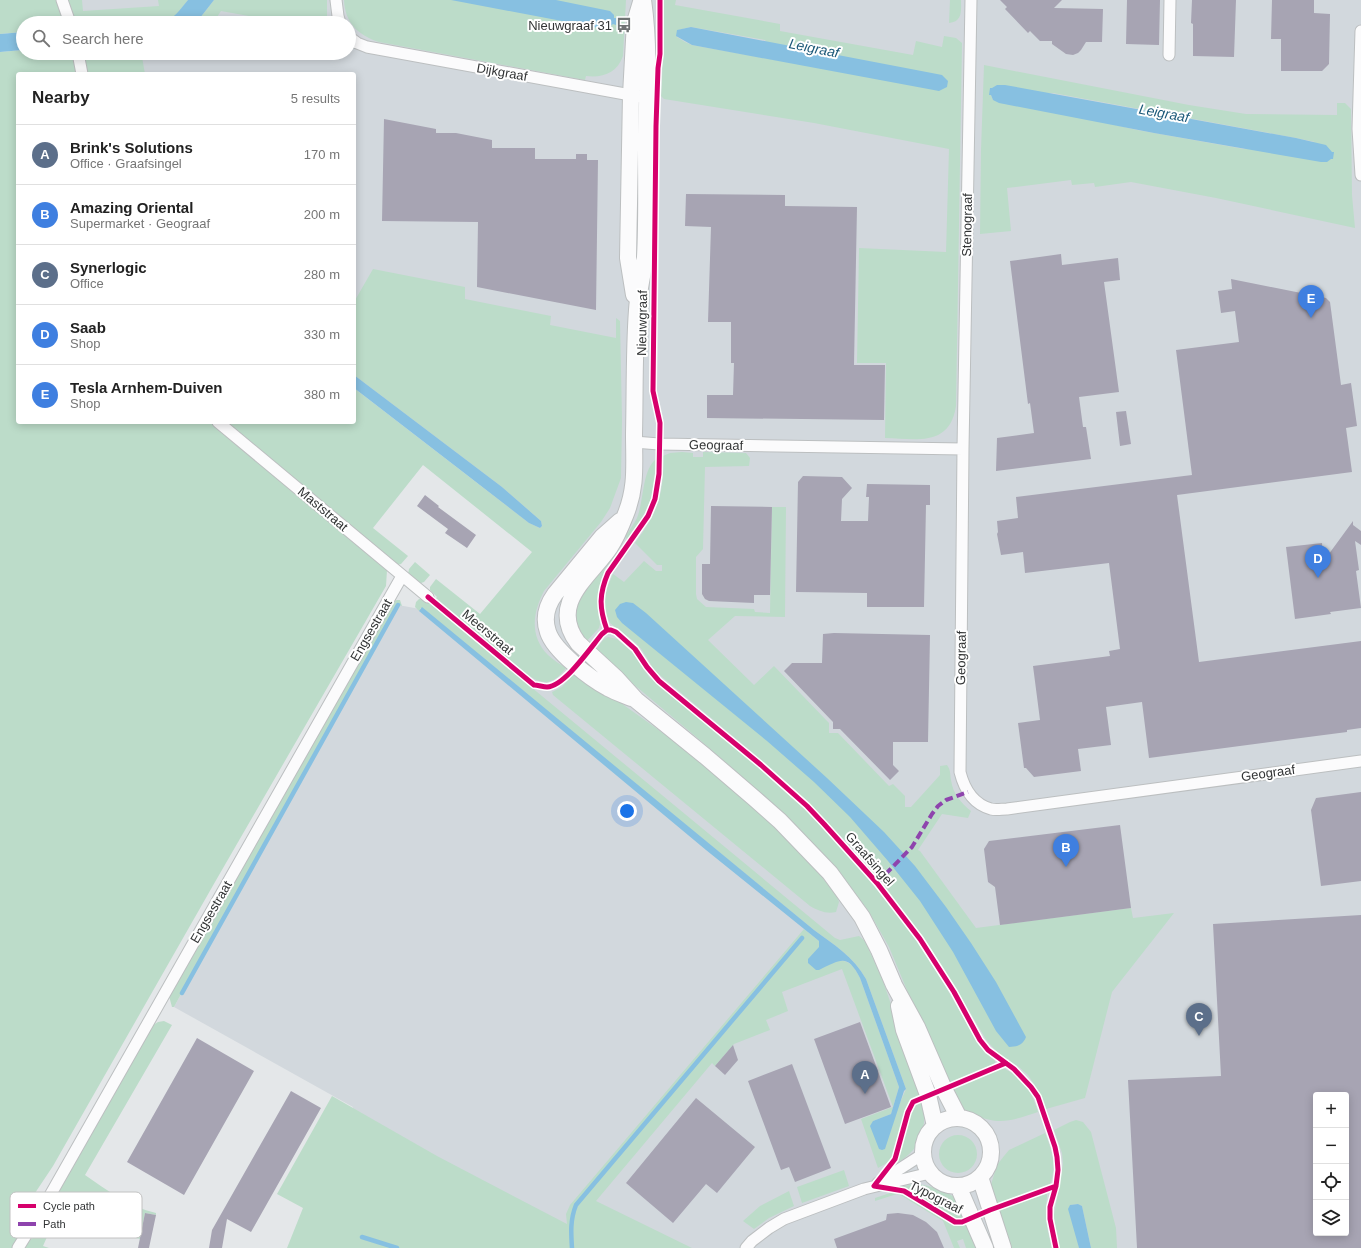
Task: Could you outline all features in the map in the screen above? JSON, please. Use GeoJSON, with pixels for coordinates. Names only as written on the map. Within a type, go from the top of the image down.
{"type":"FeatureCollection","features":[{"type":"Feature","properties":{"kind":"street"},"geometry":{"type":"LineString","coordinates":[[62,0],[68,16]]}},
{"type":"Feature","properties":{"kind":"street"},"geometry":{"type":"LineString","coordinates":[[336,0],[338,16]]}},
{"type":"Feature","properties":{"kind":"street","name":"Nieuwgraaf"},"geometry":{"type":"LineString","coordinates":[[636,700],[616,678],[573,637],[567,618],[567,609],[570,599],[576,590],[611,546],[630,503],[635,476],[634,442],[637,309],[645,258],[639,96],[646,22],[642,0]]}},
{"type":"Feature","properties":{"kind":"street","name":"Stenograaf"},"geometry":{"type":"LineString","coordinates":[[964,449],[971,0]]}},
{"type":"Feature","properties":{"kind":"street"},"geometry":{"type":"LineString","coordinates":[[1169,55],[1170,0]]}},
{"type":"Feature","properties":{"kind":"street"},"geometry":{"type":"LineString","coordinates":[[1361,31],[1358,129],[1361,175]]}},
{"type":"Feature","properties":{"kind":"street","name":"Dijkgraaf"},"geometry":{"type":"LineString","coordinates":[[356,43],[367,47],[639,96]]}},
{"type":"Feature","properties":{"kind":"street"},"geometry":{"type":"LineString","coordinates":[[79,60],[82,72]]}},
{"type":"Feature","properties":{"kind":"street","name":"Maststraat"},"geometry":{"type":"LineString","coordinates":[[220,424],[428,597]]}},
{"type":"Feature","properties":{"kind":"street","name":"Geograaf"},"geometry":{"type":"LineString","coordinates":[[634,442],[659,444],[964,449],[960,772],[968,792],[975,800],[992,809],[1007,809],[1361,761]]}},
{"type":"Feature","properties":{"kind":"street","name":"Nieuwgraaf"},"geometry":{"type":"LineString","coordinates":[[624,517],[602,537],[550,601],[546,621],[548,632],[559,650],[576,665],[608,688],[636,700]]}},
{"type":"Feature","properties":{"kind":"street","name":"Engsestraat"},"geometry":{"type":"LineString","coordinates":[[52,1192],[402,576]]}},
{"type":"Feature","properties":{"kind":"street"},"geometry":{"type":"LineString","coordinates":[[636,700],[706,756],[780,821],[830,873],[862,917],[880,950],[894,985],[917,1027],[944,1089],[959,1118]]}},
{"type":"Feature","properties":{"kind":"street"},"geometry":{"type":"LineString","coordinates":[[894,985],[904,1030],[928,1095],[935,1126]]}},
{"type":"Feature","properties":{"kind":"street"},"geometry":{"type":"LineString","coordinates":[[959,1118],[970,1120],[979,1126],[986,1134],[990,1142],[991,1150],[987,1169],[980,1177],[974,1182],[958,1186],[943,1183],[930,1173],[923,1154],[926,1139],[935,1126],[946,1120],[959,1118]]}},
{"type":"Feature","properties":{"kind":"street","name":"Typograaf"},"geometry":{"type":"LineString","coordinates":[[874,1186],[923,1154]]}},
{"type":"Feature","properties":{"kind":"street","name":"Typograaf"},"geometry":{"type":"LineString","coordinates":[[746,1248],[752,1241],[769,1228],[784,1219],[874,1186],[902,1181],[930,1173]]}},
{"type":"Feature","properties":{"kind":"street"},"geometry":{"type":"LineString","coordinates":[[980,1177],[1003,1248]]}},
{"type":"Feature","properties":{"kind":"street"},"geometry":{"type":"LineString","coordinates":[[958,1186],[985,1248]]}},
{"type":"Feature","properties":{"kind":"street","name":"Engsestraat"},"geometry":{"type":"LineString","coordinates":[[18,1248],[24,1238]]}},
{"type":"Feature","properties":{"kind":"shaded area"},"geometry":{"type":"Polygon","coordinates":[[[71,0],[1361,0],[1361,1248],[297,1248],[353,1107],[174,1007],[398,605],[420,609],[473,654],[563,552],[356,385],[356,72],[129,72],[126,60],[356,60],[356,16],[78,16],[71,0]]]}},
{"type":"Feature","properties":{"kind":"green space"},"geometry":{"type":"Polygon","coordinates":[[[0,0],[58,0],[63,16],[16,16],[16,33],[0,34],[0,0]]]}},
{"type":"Feature","properties":{"kind":"green space"},"geometry":{"type":"Polygon","coordinates":[[[66,0],[82,0],[83,11],[159,6],[158,0],[188,0],[175,16],[72,16],[66,0]]]}},
{"type":"Feature","properties":{"kind":"green space"},"geometry":{"type":"Polygon","coordinates":[[[214,0],[327,0],[327,16],[248,16],[221,11],[218,16],[201,16],[214,0]]]}},
{"type":"Feature","properties":{"kind":"green space"},"geometry":{"type":"Polygon","coordinates":[[[344,0],[626,0],[623,56],[617,67],[609,73],[598,76],[586,76],[585,80],[379,42],[365,36],[356,29],[356,16],[347,16],[344,0]]]}},
{"type":"Feature","properties":{"kind":"green space"},"geometry":{"type":"Polygon","coordinates":[[[663,0],[676,0],[675,5],[780,24],[780,31],[913,55],[916,41],[942,47],[944,36],[956,38],[962,43],[956,406],[952,419],[947,428],[930,438],[885,438],[886,363],[857,363],[859,248],[946,252],[949,149],[814,123],[664,99],[661,96],[663,59],[663,0]],[[691,27],[678,30],[677,37],[692,45],[781,61],[765,40],[691,27]]]}},
{"type":"Feature","properties":{"kind":"green space"},"geometry":{"type":"Polygon","coordinates":[[[950,0],[961,0],[961,8],[959,18],[954,22],[949,23],[950,0]]]}},
{"type":"Feature","properties":{"kind":"green space"},"geometry":{"type":"Polygon","coordinates":[[[16,51],[16,60],[74,60],[77,72],[16,72],[16,424],[214,424],[387,570],[386,586],[53,1166],[36,1192],[10,1192],[10,1238],[19,1238],[13,1248],[0,1248],[0,52],[16,51]]]}},
{"type":"Feature","properties":{"kind":"green space"},"geometry":{"type":"Polygon","coordinates":[[[84,60],[143,60],[145,72],[87,72],[84,60]]]}},
{"type":"Feature","properties":{"kind":"green space"},"geometry":{"type":"Polygon","coordinates":[[[984,65],[1189,105],[1246,114],[1337,115],[1337,103],[1345,103],[1351,109],[1352,195],[1355,228],[1216,198],[1131,182],[1095,187],[1094,183],[1072,185],[1071,180],[1007,188],[1011,231],[980,234],[984,65]],[[1053,93],[991,95],[993,100],[1016,102],[1137,130],[1244,149],[1315,142],[1053,93]]]}},
{"type":"Feature","properties":{"kind":"green space"},"geometry":{"type":"Polygon","coordinates":[[[373,269],[465,287],[465,299],[551,316],[550,325],[616,338],[616,318],[620,321],[622,420],[621,478],[610,508],[601,522],[544,591],[537,607],[535,615],[535,632],[538,640],[548,655],[566,668],[553,680],[548,682],[539,681],[528,675],[436,598],[437,597],[430,590],[430,587],[436,579],[480,614],[532,552],[423,465],[373,528],[408,556],[401,564],[396,565],[223,424],[356,424],[356,390],[529,523],[540,528],[542,526],[541,521],[502,487],[356,377],[356,299],[373,269]]]}},
{"type":"Feature","properties":{"kind":"green space"},"geometry":{"type":"Polygon","coordinates":[[[703,452],[746,453],[750,458],[749,466],[705,467],[703,549],[696,557],[696,594],[697,599],[706,607],[754,609],[755,612],[770,613],[772,507],[786,507],[785,617],[735,616],[708,640],[754,685],[774,666],[829,723],[829,733],[838,733],[889,786],[893,784],[905,796],[905,807],[911,807],[940,775],[940,766],[947,765],[956,794],[964,805],[971,811],[968,818],[942,814],[918,850],[976,928],[1131,908],[1133,918],[1174,913],[1112,992],[1085,1098],[1046,1109],[1040,1093],[1028,1075],[1019,1067],[1000,1055],[987,1041],[928,944],[884,885],[857,853],[806,800],[764,762],[655,671],[636,643],[610,623],[604,604],[607,588],[613,574],[624,582],[644,561],[656,571],[662,571],[662,565],[657,565],[635,543],[652,517],[658,502],[663,479],[663,456],[670,453],[693,453],[693,457],[703,457],[703,452]]]}},
{"type":"Feature","properties":{"kind":"green space"},"geometry":{"type":"Polygon","coordinates":[[[656,459],[655,483],[650,502],[628,540],[625,537],[637,518],[648,470],[656,459]]]}},
{"type":"Feature","properties":{"kind":"green space"},"geometry":{"type":"Polygon","coordinates":[[[614,552],[617,554],[605,569],[597,599],[600,624],[599,628],[585,643],[581,638],[575,620],[575,610],[578,599],[614,552]]]}},
{"type":"Feature","properties":{"kind":"green space"},"geometry":{"type":"Polygon","coordinates":[[[415,562],[430,575],[424,582],[421,583],[408,574],[409,569],[415,562]]]}},
{"type":"Feature","properties":{"kind":"green space"},"geometry":{"type":"Polygon","coordinates":[[[419,599],[427,601],[835,938],[840,940],[859,936],[865,941],[882,978],[922,1095],[909,1103],[893,1157],[887,1163],[878,1168],[861,1119],[893,1107],[842,969],[782,992],[788,1011],[766,1020],[770,1030],[734,1044],[715,1066],[712,1063],[596,1201],[692,1248],[287,1248],[303,1208],[277,1194],[332,1096],[437,1156],[567,1224],[566,1214],[570,1205],[804,929],[819,941],[819,947],[839,961],[849,963],[857,972],[899,1087],[891,1114],[873,1121],[880,1149],[906,1089],[866,979],[855,964],[836,946],[814,930],[421,608],[419,611],[415,607],[416,602],[419,599]]]}},
{"type":"Feature","properties":{"kind":"green space"},"geometry":{"type":"Polygon","coordinates":[[[400,600],[402,606],[397,605],[174,1007],[172,1007],[169,996],[359,660],[394,601],[400,600]]]}},
{"type":"Feature","properties":{"kind":"green space"},"geometry":{"type":"Polygon","coordinates":[[[608,637],[617,639],[632,652],[649,677],[774,781],[804,808],[838,843],[908,928],[943,982],[979,1045],[995,1061],[995,1066],[947,1086],[889,947],[868,910],[831,862],[788,817],[594,651],[604,639],[608,637]]]}},
{"type":"Feature","properties":{"kind":"green space"},"geometry":{"type":"Polygon","coordinates":[[[576,671],[684,748],[724,781],[782,834],[804,856],[836,894],[839,902],[836,912],[823,912],[810,906],[553,695],[552,692],[562,687],[576,671]]]}},
{"type":"Feature","properties":{"kind":"green space"},"geometry":{"type":"Polygon","coordinates":[[[164,1021],[172,1025],[85,1175],[111,1192],[58,1192],[153,1025],[164,1021]]]}},
{"type":"Feature","properties":{"kind":"green space"},"geometry":{"type":"Polygon","coordinates":[[[1002,1068],[1015,1075],[1029,1090],[1038,1112],[1006,1121],[999,1121],[969,1113],[961,1108],[949,1089],[1002,1068]]]}},
{"type":"Feature","properties":{"kind":"green space"},"geometry":{"type":"Polygon","coordinates":[[[923,1099],[924,1120],[920,1138],[910,1153],[893,1165],[892,1164],[898,1155],[913,1105],[915,1102],[923,1099]]]}},
{"type":"Feature","properties":{"kind":"green space"},"geometry":{"type":"Polygon","coordinates":[[[1076,1120],[1083,1122],[1091,1132],[1116,1228],[1117,1248],[1091,1248],[1082,1206],[1078,1204],[1070,1205],[1079,1248],[1060,1248],[1054,1215],[1063,1164],[1062,1153],[1054,1130],[1076,1120]]]}},
{"type":"Feature","properties":{"kind":"green space"},"geometry":{"type":"Polygon","coordinates":[[[1045,1133],[1053,1158],[1053,1171],[1050,1185],[993,1208],[989,1191],[997,1165],[1009,1150],[1045,1133]]]}},
{"type":"Feature","properties":{"kind":"green space"},"geometry":{"type":"Polygon","coordinates":[[[954,1135],[962,1135],[972,1140],[976,1147],[976,1161],[972,1168],[962,1173],[954,1173],[944,1168],[942,1165],[939,1158],[939,1150],[944,1140],[947,1138],[954,1135]]]}},
{"type":"Feature","properties":{"kind":"green space"},"geometry":{"type":"Polygon","coordinates":[[[844,1170],[849,1186],[802,1203],[797,1187],[844,1170]]]}},
{"type":"Feature","properties":{"kind":"green space"},"geometry":{"type":"Polygon","coordinates":[[[915,1184],[937,1188],[953,1196],[959,1203],[967,1218],[956,1220],[899,1188],[915,1184]]]}},
{"type":"Feature","properties":{"kind":"green space"},"geometry":{"type":"Polygon","coordinates":[[[789,1191],[794,1206],[769,1218],[754,1229],[743,1221],[760,1206],[789,1191]]]}},
{"type":"Feature","properties":{"kind":"green space"},"geometry":{"type":"Polygon","coordinates":[[[896,1191],[903,1193],[957,1225],[969,1221],[981,1248],[966,1248],[963,1239],[957,1241],[960,1248],[954,1248],[943,1221],[902,1196],[897,1194],[875,1201],[875,1198],[896,1191]]]}},
{"type":"Feature","properties":{"kind":"green space"},"geometry":{"type":"Polygon","coordinates":[[[1044,1193],[1047,1194],[1047,1229],[1052,1248],[1007,1248],[995,1211],[1044,1193]]]}},
{"type":"Feature","properties":{"kind":"green space"},"geometry":{"type":"Polygon","coordinates":[[[142,1209],[156,1213],[156,1215],[145,1213],[142,1229],[142,1209]]]}},
{"type":"Feature","properties":{"kind":"green space"},"geometry":{"type":"Polygon","coordinates":[[[47,1238],[43,1246],[49,1248],[25,1248],[31,1239],[47,1238]]]}},
{"type":"Feature","properties":{"kind":"water"},"geometry":{"type":"Polygon","coordinates":[[[188,0],[214,0],[201,16],[173,16],[188,0]]]}},
{"type":"Feature","properties":{"kind":"water"},"geometry":{"type":"Polygon","coordinates":[[[451,0],[556,0],[610,11],[614,15],[614,18],[616,18],[616,25],[613,24],[604,29],[451,0]]]}},
{"type":"Feature","properties":{"kind":"water"},"geometry":{"type":"Polygon","coordinates":[[[691,27],[942,75],[948,81],[947,87],[939,91],[692,45],[676,36],[677,30],[691,27]]]}},
{"type":"Feature","properties":{"kind":"water"},"geometry":{"type":"Polygon","coordinates":[[[16,33],[16,51],[0,52],[0,34],[16,33]]]}},
{"type":"Feature","properties":{"kind":"water"},"geometry":{"type":"Polygon","coordinates":[[[997,85],[1005,85],[1296,138],[1326,145],[1332,152],[1334,152],[1333,159],[1327,162],[1321,162],[1154,133],[999,103],[993,100],[991,95],[989,95],[990,88],[997,85]]]}},
{"type":"Feature","properties":{"kind":"water"},"geometry":{"type":"Polygon","coordinates":[[[356,377],[502,487],[541,521],[542,526],[540,528],[529,523],[356,390],[356,377]]]}},
{"type":"Feature","properties":{"kind":"water"},"geometry":{"type":"Polygon","coordinates":[[[626,602],[633,603],[646,613],[827,778],[884,832],[915,866],[946,907],[996,982],[1026,1037],[1021,1044],[1009,1047],[996,1031],[953,952],[920,901],[850,817],[814,782],[767,741],[622,623],[617,617],[615,610],[620,604],[626,602]]]}},
{"type":"Feature","properties":{"kind":"water"},"geometry":{"type":"Polygon","coordinates":[[[422,607],[814,930],[836,946],[861,971],[866,979],[906,1089],[904,1091],[885,1149],[879,1149],[870,1126],[873,1121],[891,1114],[899,1087],[860,978],[851,965],[843,961],[816,970],[808,963],[808,959],[819,947],[819,941],[706,850],[419,611],[422,607]]]}},
{"type":"Feature","properties":{"kind":"water"},"geometry":{"type":"Polygon","coordinates":[[[1078,1204],[1082,1206],[1091,1248],[1079,1248],[1068,1209],[1070,1205],[1078,1204]]]}},
{"type":"Feature","properties":{"kind":"building"},"geometry":{"type":"Polygon","coordinates":[[[1000,0],[1062,0],[1054,8],[1103,9],[1102,42],[1086,42],[1078,53],[1073,55],[1066,54],[1052,44],[1052,41],[1040,41],[1030,31],[1028,33],[1005,9],[1007,7],[1000,0]]]}},
{"type":"Feature","properties":{"kind":"building"},"geometry":{"type":"Polygon","coordinates":[[[1127,0],[1160,0],[1159,45],[1126,44],[1127,0]]]}},
{"type":"Feature","properties":{"kind":"building"},"geometry":{"type":"Polygon","coordinates":[[[1192,0],[1236,0],[1234,57],[1193,56],[1193,24],[1191,23],[1192,0]]]}},
{"type":"Feature","properties":{"kind":"building"},"geometry":{"type":"Polygon","coordinates":[[[1272,0],[1314,0],[1314,13],[1330,14],[1329,64],[1322,71],[1281,71],[1281,39],[1271,39],[1272,0]]]}},
{"type":"Feature","properties":{"kind":"building"},"geometry":{"type":"Polygon","coordinates":[[[384,119],[436,129],[436,133],[456,133],[492,140],[492,148],[535,148],[535,159],[576,159],[576,154],[587,154],[587,160],[598,160],[596,310],[477,287],[478,222],[382,221],[384,119]]]}},
{"type":"Feature","properties":{"kind":"building"},"geometry":{"type":"Polygon","coordinates":[[[686,194],[785,195],[785,206],[857,207],[854,365],[885,365],[884,420],[707,418],[707,395],[733,395],[734,363],[731,363],[731,322],[708,322],[711,227],[685,226],[686,194]]]}},
{"type":"Feature","properties":{"kind":"building"},"geometry":{"type":"Polygon","coordinates":[[[1061,254],[1062,265],[1118,258],[1120,280],[1104,282],[1119,392],[1079,397],[1083,427],[1086,427],[1091,459],[996,471],[997,438],[1034,433],[1030,403],[1028,404],[1010,261],[1061,254]]]}},
{"type":"Feature","properties":{"kind":"building"},"geometry":{"type":"Polygon","coordinates":[[[1231,279],[1326,298],[1330,302],[1341,385],[1351,383],[1357,426],[1346,428],[1352,472],[1177,495],[1199,662],[1361,641],[1361,728],[1347,730],[1347,732],[1149,758],[1142,702],[1106,707],[1111,745],[1078,749],[1081,771],[1034,777],[1026,768],[1024,768],[1018,723],[1040,720],[1033,666],[1110,656],[1109,651],[1120,649],[1109,563],[1025,573],[1023,552],[1001,555],[997,534],[997,521],[1018,518],[1016,497],[1192,475],[1176,350],[1239,342],[1235,311],[1221,313],[1218,291],[1232,289],[1231,279]]]}},
{"type":"Feature","properties":{"kind":"building"},"geometry":{"type":"Polygon","coordinates":[[[1126,411],[1131,444],[1120,446],[1116,412],[1126,411]]]}},
{"type":"Feature","properties":{"kind":"building"},"geometry":{"type":"Polygon","coordinates":[[[803,476],[842,477],[852,488],[842,499],[841,521],[868,521],[869,497],[866,497],[867,484],[930,485],[930,505],[926,505],[924,607],[867,607],[867,593],[796,592],[798,482],[803,476]]]}},
{"type":"Feature","properties":{"kind":"building"},"geometry":{"type":"Polygon","coordinates":[[[425,495],[439,506],[438,507],[476,535],[467,548],[445,533],[448,529],[417,506],[425,495]]]}},
{"type":"Feature","properties":{"kind":"building"},"geometry":{"type":"Polygon","coordinates":[[[711,506],[772,507],[770,595],[754,595],[754,603],[709,601],[705,599],[702,594],[702,564],[710,564],[711,506]]]}},
{"type":"Feature","properties":{"kind":"building"},"geometry":{"type":"Polygon","coordinates":[[[1353,521],[1353,525],[1361,531],[1361,545],[1355,541],[1359,570],[1356,571],[1361,608],[1295,619],[1286,547],[1322,543],[1323,562],[1353,521]]]}},
{"type":"Feature","properties":{"kind":"building"},"geometry":{"type":"Polygon","coordinates":[[[823,634],[930,635],[928,742],[893,742],[893,765],[899,771],[890,780],[840,729],[833,729],[833,722],[784,671],[792,663],[822,663],[823,634]]]}},
{"type":"Feature","properties":{"kind":"building"},"geometry":{"type":"Polygon","coordinates":[[[1361,792],[1361,881],[1321,886],[1311,810],[1316,798],[1361,792]]]}},
{"type":"Feature","properties":{"kind":"building"},"geometry":{"type":"Polygon","coordinates":[[[1120,825],[1131,908],[1000,925],[995,887],[988,882],[984,849],[989,841],[1120,825]]]}},
{"type":"Feature","properties":{"kind":"building"},"geometry":{"type":"Polygon","coordinates":[[[1361,915],[1361,1248],[1137,1248],[1128,1080],[1221,1076],[1213,924],[1361,915]]]}},
{"type":"Feature","properties":{"kind":"building"},"geometry":{"type":"Polygon","coordinates":[[[860,1022],[891,1107],[845,1124],[814,1039],[860,1022]]]}},
{"type":"Feature","properties":{"kind":"building"},"geometry":{"type":"Polygon","coordinates":[[[197,1038],[254,1071],[184,1195],[127,1162],[197,1038]]]}},
{"type":"Feature","properties":{"kind":"building"},"geometry":{"type":"Polygon","coordinates":[[[733,1045],[738,1060],[725,1075],[715,1066],[733,1045]]]}},
{"type":"Feature","properties":{"kind":"building"},"geometry":{"type":"Polygon","coordinates":[[[792,1064],[831,1168],[795,1182],[789,1167],[781,1170],[748,1081],[792,1064]]]}},
{"type":"Feature","properties":{"kind":"building"},"geometry":{"type":"Polygon","coordinates":[[[291,1091],[321,1108],[251,1232],[227,1219],[222,1248],[209,1248],[212,1230],[291,1091]]]}},
{"type":"Feature","properties":{"kind":"building"},"geometry":{"type":"Polygon","coordinates":[[[696,1098],[755,1147],[717,1193],[706,1184],[673,1223],[626,1183],[696,1098]]]}},
{"type":"Feature","properties":{"kind":"building"},"geometry":{"type":"Polygon","coordinates":[[[145,1213],[156,1215],[149,1248],[138,1248],[140,1238],[142,1238],[145,1213]]]}},
{"type":"Feature","properties":{"kind":"building"},"geometry":{"type":"Polygon","coordinates":[[[898,1213],[913,1215],[926,1222],[937,1232],[944,1248],[837,1248],[834,1239],[886,1220],[887,1214],[898,1213]]]}},
{"type":"Feature","properties":{"kind":"waterway"},"geometry":{"type":"LineString","coordinates":[[182,993],[398,605]]}},
{"type":"Feature","properties":{"kind":"waterway"},"geometry":{"type":"LineString","coordinates":[[572,1248],[572,1221],[576,1205],[802,938]]}},
{"type":"Feature","properties":{"kind":"waterway"},"geometry":{"type":"LineString","coordinates":[[362,1237],[397,1248]]}},
{"type":"Feature","properties":{"kind":"marked path"},"geometry":{"type":"LineString","coordinates":[[877,883],[912,847],[938,806],[946,800],[968,792]]}},
{"type":"Feature","properties":{"kind":"cycle path"},"geometry":{"type":"LineString","coordinates":[[607,630],[601,608],[605,581],[608,573],[648,516],[655,499],[659,474],[660,423],[653,391],[656,126],[658,68],[660,54],[660,0]]}},
{"type":"Feature","properties":{"kind":"cycle path","name":"Meerstraat"},"geometry":{"type":"LineString","coordinates":[[428,597],[534,685],[547,687],[562,680],[577,665],[602,634],[607,630],[616,632],[635,649],[659,681],[761,765],[807,806],[877,883],[920,939],[954,992],[980,1040],[988,1050],[1014,1069],[1038,1097],[1057,1157],[1058,1170],[1056,1186],[1050,1207],[1050,1219],[1056,1248]]}},
{"type":"Feature","properties":{"kind":"cycle path"},"geometry":{"type":"LineString","coordinates":[[1006,1063],[913,1102],[908,1112],[895,1159],[874,1186],[904,1191],[955,1222],[962,1222],[1056,1186]]}},
{"type":"Feature","properties":{"kind":"place","name":"Nieuwgraaf 31"},"geometry":{"type":"Point","coordinates":[624,25]}},
{"type":"Feature","properties":{"kind":"place","name":"Tesla Arnhem-Duiven"},"geometry":{"type":"Point","coordinates":[1311,318]}},
{"type":"Feature","properties":{"kind":"place","name":"Saab"},"geometry":{"type":"Point","coordinates":[1318,578]}},
{"type":"Feature","properties":{"kind":"place","name":"Amazing Oriental"},"geometry":{"type":"Point","coordinates":[1066,867]}},
{"type":"Feature","properties":{"kind":"place","name":"Synerlogic"},"geometry":{"type":"Point","coordinates":[1199,1036]}},
{"type":"Feature","properties":{"kind":"place","name":"Brink's Solutions"},"geometry":{"type":"Point","coordinates":[865,1094]}},
{"type":"Feature","properties":{"kind":"water label","name":"Leigraaf"},"geometry":{"type":"Point","coordinates":[814,48]}},
{"type":"Feature","properties":{"kind":"water label","name":"Leigraaf"},"geometry":{"type":"Point","coordinates":[1164,113]}}]}
